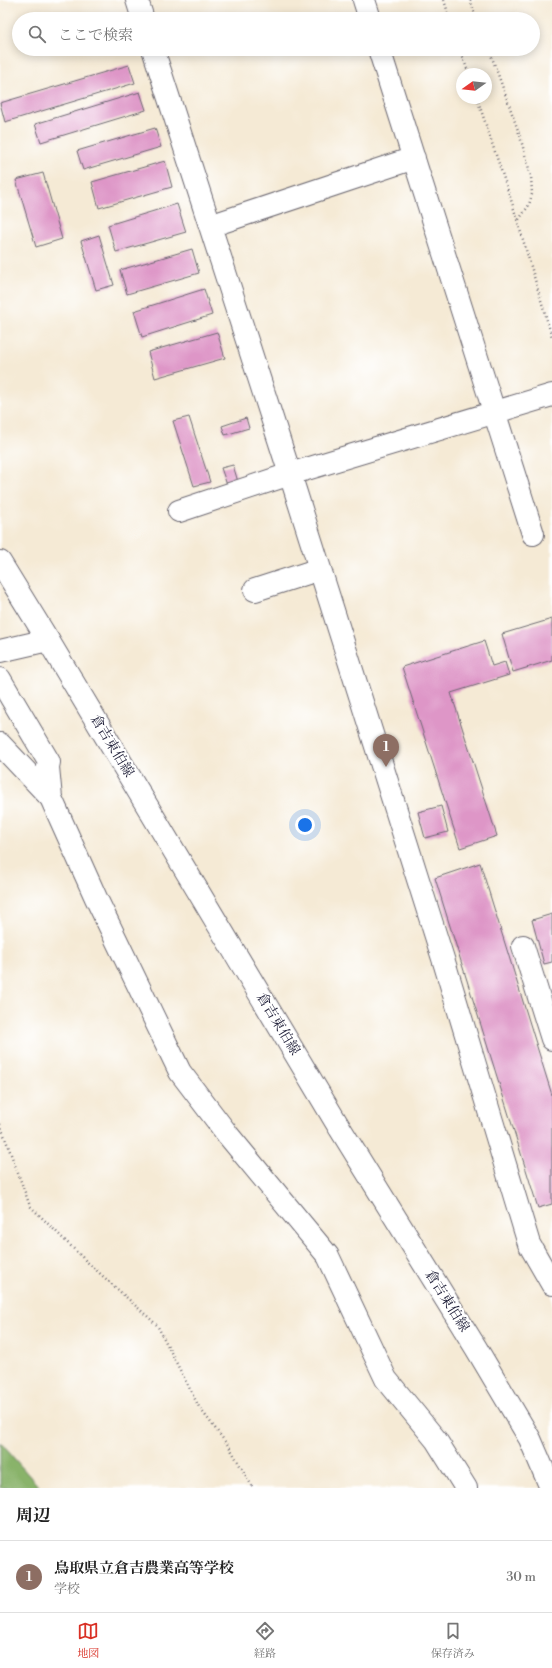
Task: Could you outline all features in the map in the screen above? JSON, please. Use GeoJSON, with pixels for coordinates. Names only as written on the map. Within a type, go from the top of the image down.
{"type":"FeatureCollection","features":[{"type":"Feature","properties":{"kind":"street"},"geometry":{"type":"LineString","coordinates":[[137,0],[141,12]]}},
{"type":"Feature","properties":{"kind":"street"},"geometry":{"type":"LineString","coordinates":[[364,0],[368,12]]}},
{"type":"Feature","properties":{"kind":"street"},"geometry":{"type":"LineString","coordinates":[[155,56],[446,965],[530,1244],[552,1284]]}},
{"type":"Feature","properties":{"kind":"street"},"geometry":{"type":"LineString","coordinates":[[381,56],[533,534]]}},
{"type":"Feature","properties":{"kind":"street"},"geometry":{"type":"LineString","coordinates":[[210,226],[414,158]]}},
{"type":"Feature","properties":{"kind":"street"},"geometry":{"type":"LineString","coordinates":[[179,511],[290,474],[552,395]]}},
{"type":"Feature","properties":{"kind":"street","name":"倉吉東伯線"},"geometry":{"type":"LineString","coordinates":[[0,562],[336,1122],[476,1348],[526,1432],[551,1488]]}},
{"type":"Feature","properties":{"kind":"street"},"geometry":{"type":"LineString","coordinates":[[255,590],[320,569]]}},
{"type":"Feature","properties":{"kind":"street"},"geometry":{"type":"LineString","coordinates":[[0,651],[48,640]]}},
{"type":"Feature","properties":{"kind":"street"},"geometry":{"type":"LineString","coordinates":[[0,679],[49,762],[48,767],[51,798],[96,898],[180,1072],[228,1135],[328,1256],[386,1379],[436,1440],[466,1488]]}},
{"type":"Feature","properties":{"kind":"street"},"geometry":{"type":"LineString","coordinates":[[0,744],[51,798]]}},
{"type":"Feature","properties":{"kind":"street"},"geometry":{"type":"LineString","coordinates":[[523,946],[552,1039]]}},
{"type":"Feature","properties":{"kind":"path"},"geometry":{"type":"LineString","coordinates":[[444,0],[448,12]]}},
{"type":"Feature","properties":{"kind":"path"},"geometry":{"type":"LineString","coordinates":[[470,0],[474,12]]}},
{"type":"Feature","properties":{"kind":"path"},"geometry":{"type":"LineString","coordinates":[[462,56],[466,68]]}},
{"type":"Feature","properties":{"kind":"path"},"geometry":{"type":"LineString","coordinates":[[492,56],[519,133],[531,176],[532,194],[529,205],[517,221]]}},
{"type":"Feature","properties":{"kind":"path"},"geometry":{"type":"LineString","coordinates":[[479,104],[517,221],[552,338]]}},
{"type":"Feature","properties":{"kind":"path"},"geometry":{"type":"LineString","coordinates":[[0,1124],[30,1206],[85,1260],[157,1325],[199,1407],[230,1448],[253,1488]]}},
{"type":"Feature","properties":{"kind":"green space"},"geometry":{"type":"Polygon","coordinates":[[[0,1442],[40,1488],[0,1488],[0,1442]]]}},
{"type":"Feature","properties":{"kind":"building"},"geometry":{"type":"Polygon","coordinates":[[[129,65],[135,83],[5,122],[0,103],[129,65]]]}},
{"type":"Feature","properties":{"kind":"building"},"geometry":{"type":"Polygon","coordinates":[[[140,92],[146,110],[41,142],[35,124],[140,92]]]}},
{"type":"Feature","properties":{"kind":"building"},"geometry":{"type":"Polygon","coordinates":[[[155,128],[161,147],[83,170],[77,151],[155,128]]]}},
{"type":"Feature","properties":{"kind":"building"},"geometry":{"type":"Polygon","coordinates":[[[165,161],[172,187],[99,208],[92,182],[165,161]]]}},
{"type":"Feature","properties":{"kind":"building"},"geometry":{"type":"Polygon","coordinates":[[[43,173],[62,239],[36,247],[16,180],[43,173]]]}},
{"type":"Feature","properties":{"kind":"building"},"geometry":{"type":"Polygon","coordinates":[[[177,204],[186,232],[116,252],[108,225],[177,204]]]}},
{"type":"Feature","properties":{"kind":"building"},"geometry":{"type":"Polygon","coordinates":[[[99,235],[114,285],[96,290],[81,241],[99,235]]]}},
{"type":"Feature","properties":{"kind":"building"},"geometry":{"type":"Polygon","coordinates":[[[192,249],[199,273],[127,294],[120,270],[192,249]]]}},
{"type":"Feature","properties":{"kind":"building"},"geometry":{"type":"Polygon","coordinates":[[[204,289],[212,315],[142,337],[134,311],[204,289]]]}},
{"type":"Feature","properties":{"kind":"building"},"geometry":{"type":"Polygon","coordinates":[[[217,332],[225,358],[155,378],[148,352],[217,332]]]}},
{"type":"Feature","properties":{"kind":"building"},"geometry":{"type":"Polygon","coordinates":[[[189,417],[210,482],[194,486],[173,421],[189,417]]]}},
{"type":"Feature","properties":{"kind":"building"},"geometry":{"type":"Polygon","coordinates":[[[246,418],[249,428],[225,435],[222,426],[246,418]]]}},
{"type":"Feature","properties":{"kind":"building"},"geometry":{"type":"Polygon","coordinates":[[[233,465],[238,482],[227,485],[221,468],[233,465]]]}},
{"type":"Feature","properties":{"kind":"building"},"geometry":{"type":"Polygon","coordinates":[[[552,619],[552,660],[513,672],[502,634],[552,619]]]}},
{"type":"Feature","properties":{"kind":"building"},"geometry":{"type":"Polygon","coordinates":[[[484,641],[492,666],[505,662],[509,675],[451,693],[497,836],[460,848],[402,667],[484,641]]]}},
{"type":"Feature","properties":{"kind":"building"},"geometry":{"type":"Polygon","coordinates":[[[441,806],[448,832],[425,838],[418,812],[441,806]]]}},
{"type":"Feature","properties":{"kind":"building"},"geometry":{"type":"Polygon","coordinates":[[[480,863],[552,1095],[552,1204],[538,1208],[435,878],[480,863]]]}},
{"type":"Feature","properties":{"kind":"building"},"geometry":{"type":"Polygon","coordinates":[[[552,914],[552,962],[544,964],[532,920],[552,914]]]}},
{"type":"Feature","properties":{"kind":"place","name":"鳥取県立倉吉農業高等学校"},"geometry":{"type":"Point","coordinates":[386,767]}}]}
